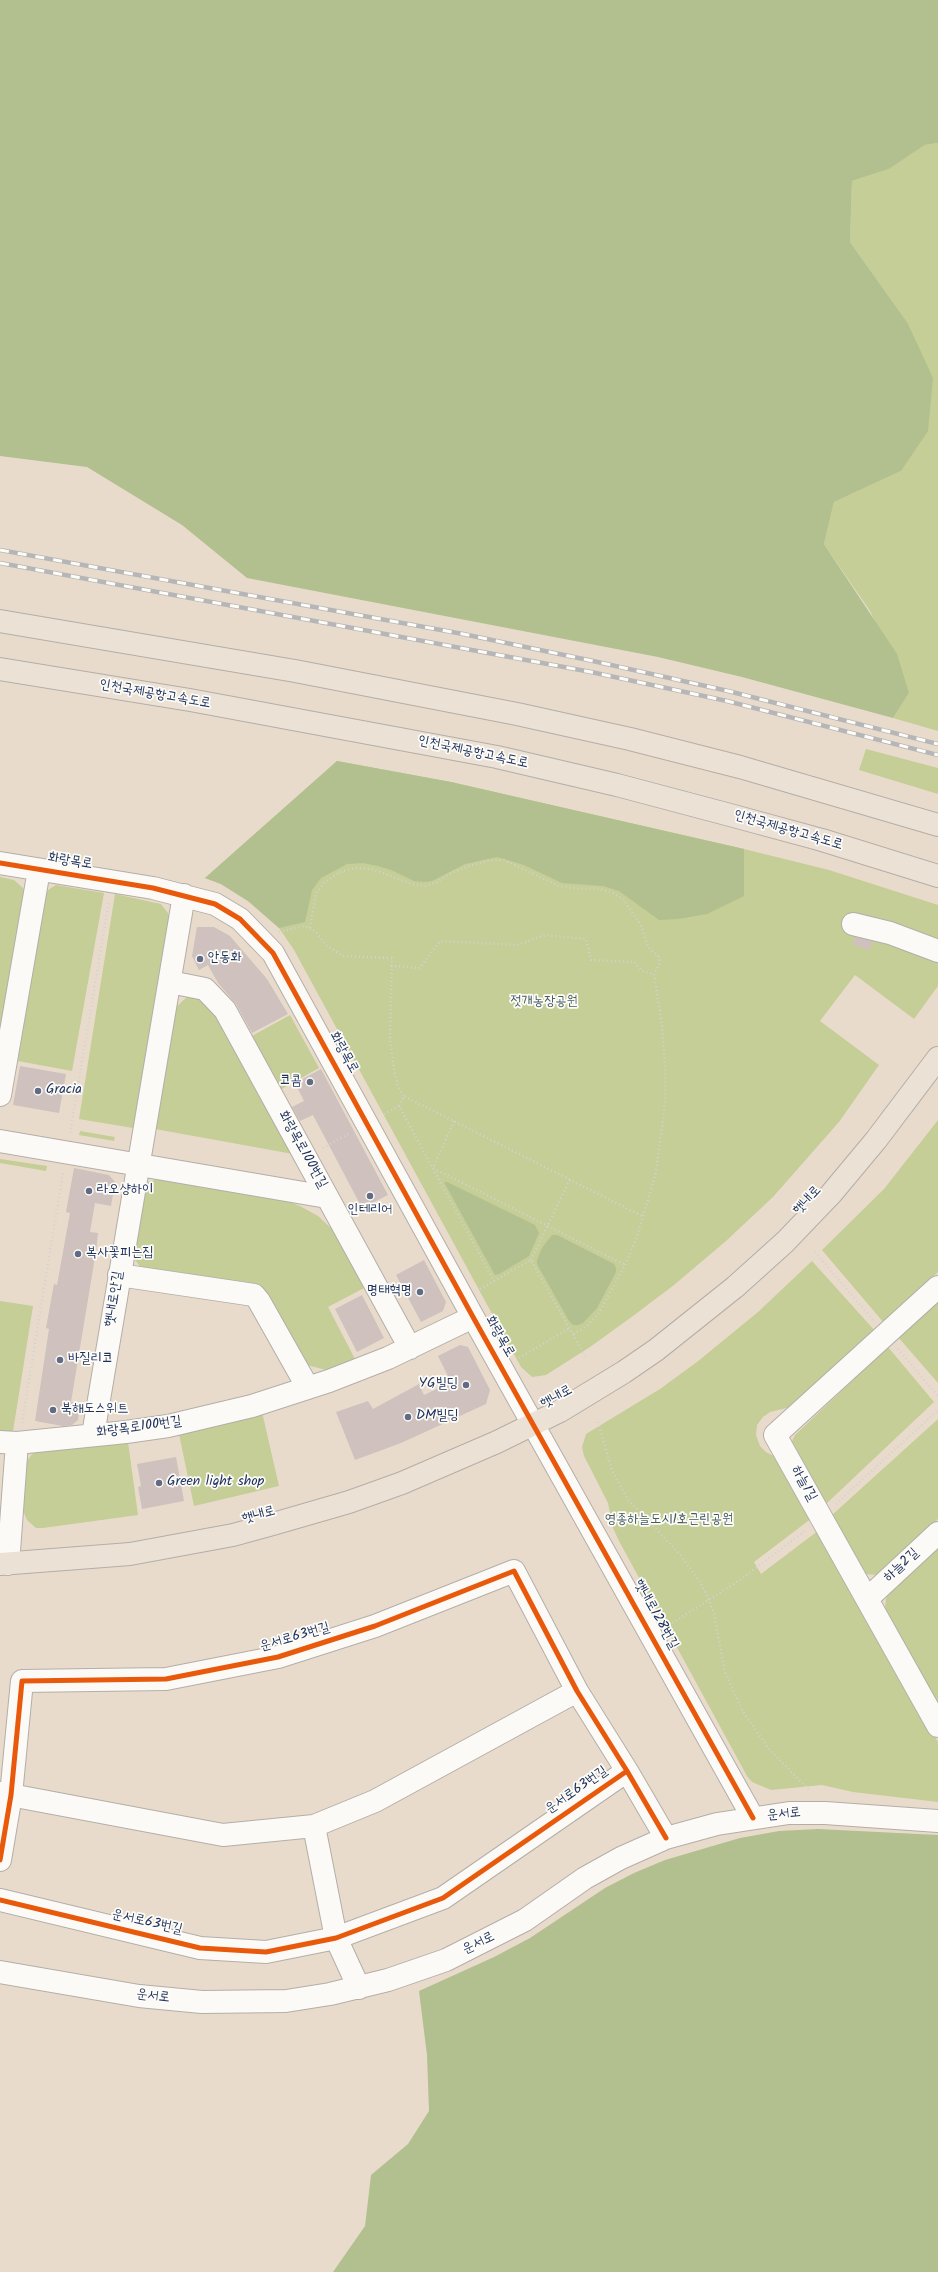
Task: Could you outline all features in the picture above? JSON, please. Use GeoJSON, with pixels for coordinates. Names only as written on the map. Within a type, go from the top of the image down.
{"type":"FeatureCollection","features":[{"type":"Feature","properties":{"kind":"main road"},"geometry":{"type":"LineString","coordinates":[[0,621],[295,671],[517,714],[630,739],[740,767],[938,825]]}},
{"type":"Feature","properties":{"kind":"main road","name":"인천국제공항고속도로"},"geometry":{"type":"LineString","coordinates":[[0,669],[190,700],[497,758],[617,785],[738,817],[822,840],[938,876]]}},
{"type":"Feature","properties":{"kind":"main road","name":"햇내로"},"geometry":{"type":"LineString","coordinates":[[4,1564],[130,1554],[233,1535],[349,1502],[402,1483],[535,1424],[577,1402],[656,1350],[735,1287],[785,1242],[831,1194],[876,1140],[938,1058]]}},
{"type":"Feature","properties":{"kind":"street","name":"화랑목로"},"geometry":{"type":"LineString","coordinates":[[0,863],[184,895],[215,904],[240,919],[273,953],[473,1317],[535,1424]]}},
{"type":"Feature","properties":{"kind":"street","name":"화랑목로"},"geometry":{"type":"LineString","coordinates":[[0,1096],[39,870]]}},
{"type":"Feature","properties":{"kind":"street"},"geometry":{"type":"LineString","coordinates":[[138,1163],[184,895]]}},
{"type":"Feature","properties":{"kind":"street"},"geometry":{"type":"LineString","coordinates":[[853,924],[896,935],[938,951]]}},
{"type":"Feature","properties":{"kind":"street","name":"화랑목로100번길"},"geometry":{"type":"LineString","coordinates":[[170,982],[205,989],[225,1010],[410,1348]]}},
{"type":"Feature","properties":{"kind":"street"},"geometry":{"type":"LineString","coordinates":[[0,1141],[138,1163],[327,1197]]}},
{"type":"Feature","properties":{"kind":"street","name":"햇내로안길"},"geometry":{"type":"LineString","coordinates":[[93,1435],[138,1163]]}},
{"type":"Feature","properties":{"kind":"street"},"geometry":{"type":"LineString","coordinates":[[119,1275],[254,1295],[259,1301],[308,1388]]}},
{"type":"Feature","properties":{"kind":"street","name":"하늘1길"},"geometry":{"type":"LineString","coordinates":[[937,1722],[776,1435],[938,1287]]}},
{"type":"Feature","properties":{"kind":"street","name":"화랑목로100번길"},"geometry":{"type":"LineString","coordinates":[[13,1438],[93,1435],[126,1432],[181,1423],[252,1406],[308,1388],[410,1348],[473,1317]]}},
{"type":"Feature","properties":{"kind":"street","name":"햇내로128번길"},"geometry":{"type":"LineString","coordinates":[[535,1424],[754,1818]]}},
{"type":"Feature","properties":{"kind":"street"},"geometry":{"type":"LineString","coordinates":[[4,1564],[13,1438]]}},
{"type":"Feature","properties":{"kind":"street","name":"하늘2길"},"geometry":{"type":"LineString","coordinates":[[867,1599],[938,1533]]}},
{"type":"Feature","properties":{"kind":"street","name":"운서로63번길"},"geometry":{"type":"LineString","coordinates":[[0,1860],[5,1794],[22,1681],[166,1679],[278,1657],[375,1626],[514,1571],[577,1691],[627,1770],[666,1838]]}},
{"type":"Feature","properties":{"kind":"street"},"geometry":{"type":"LineString","coordinates":[[5,1794],[223,1835],[314,1826],[374,1801],[577,1691]]}},
{"type":"Feature","properties":{"kind":"street","name":"운서로63번길"},"geometry":{"type":"LineString","coordinates":[[0,1900],[200,1948],[266,1952],[336,1938],[443,1898],[627,1770]]}},
{"type":"Feature","properties":{"kind":"street","name":"운서로"},"geometry":{"type":"LineString","coordinates":[[0,1972],[139,1996],[202,2002],[286,2001],[359,1988],[388,1980],[446,1960],[525,1920],[585,1878],[621,1858],[666,1838],[717,1824],[789,1813],[825,1813],[938,1820]]}},
{"type":"Feature","properties":{"kind":"street"},"geometry":{"type":"LineString","coordinates":[[314,1826],[336,1938],[359,1988]]}},
{"type":"Feature","properties":{"kind":"path"},"geometry":{"type":"LineString","coordinates":[[310,928],[316,894],[324,883],[340,872],[355,868],[372,869],[412,884],[425,886],[436,883],[452,872],[469,866],[487,861],[504,860],[559,886],[579,889],[596,888],[611,892],[623,899],[641,925],[648,947],[658,956],[660,963],[654,974],[662,1024],[665,1067],[664,1104],[656,1172],[644,1217],[625,1265],[599,1313],[586,1326],[573,1334]]}},
{"type":"Feature","properties":{"kind":"path"},"geometry":{"type":"LineString","coordinates":[[71,1124],[109,899]]}},
{"type":"Feature","properties":{"kind":"path"},"geometry":{"type":"LineString","coordinates":[[273,934],[296,927],[310,928],[334,952],[353,958],[392,958],[390,1041],[398,1087],[404,1096],[644,1217]]}},
{"type":"Feature","properties":{"kind":"path"},"geometry":{"type":"LineString","coordinates":[[392,966],[420,968],[440,941],[517,945],[546,934],[586,940],[591,960],[634,962],[642,971],[654,974]]}},
{"type":"Feature","properties":{"kind":"path"},"geometry":{"type":"LineString","coordinates":[[378,1117],[399,1106],[404,1096]]}},
{"type":"Feature","properties":{"kind":"path"},"geometry":{"type":"LineString","coordinates":[[399,1106],[494,1281]]}},
{"type":"Feature","properties":{"kind":"path"},"geometry":{"type":"LineString","coordinates":[[433,1168],[454,1122]]}},
{"type":"Feature","properties":{"kind":"path"},"geometry":{"type":"LineString","coordinates":[[318,1151],[351,1133]]}},
{"type":"Feature","properties":{"kind":"path"},"geometry":{"type":"LineString","coordinates":[[13,1438],[63,1168]]}},
{"type":"Feature","properties":{"kind":"path"},"geometry":{"type":"LineString","coordinates":[[433,1168],[625,1265]]}},
{"type":"Feature","properties":{"kind":"path"},"geometry":{"type":"LineString","coordinates":[[475,1292],[532,1260],[570,1180]]}},
{"type":"Feature","properties":{"kind":"path"},"geometry":{"type":"LineString","coordinates":[[815,1252],[878,1326]]}},
{"type":"Feature","properties":{"kind":"path"},"geometry":{"type":"LineString","coordinates":[[532,1260],[585,1356]]}},
{"type":"Feature","properties":{"kind":"path"},"geometry":{"type":"LineString","coordinates":[[514,1361],[570,1328]]}},
{"type":"Feature","properties":{"kind":"path"},"geometry":{"type":"LineString","coordinates":[[898,1348],[938,1396]]}},
{"type":"Feature","properties":{"kind":"path"},"geometry":{"type":"LineString","coordinates":[[831,1508],[938,1410]]}},
{"type":"Feature","properties":{"kind":"path"},"geometry":{"type":"LineString","coordinates":[[598,1422],[612,1470],[628,1500],[679,1553],[700,1582],[709,1600],[714,1614],[725,1672],[742,1712],[769,1749],[810,1791]]}},
{"type":"Feature","properties":{"kind":"path"},"geometry":{"type":"LineString","coordinates":[[663,1629],[740,1580],[809,1528]]}},
{"type":"Feature","properties":{"kind":"green space"},"geometry":{"type":"Polygon","coordinates":[[[0,0],[938,0],[938,143],[925,145],[889,169],[852,181],[850,242],[907,322],[933,378],[928,431],[901,471],[834,502],[824,544],[897,654],[909,693],[893,718],[742,677],[658,657],[247,578],[182,525],[87,467],[0,456],[0,0]]]}},
{"type":"Feature","properties":{"kind":"green space"},"geometry":{"type":"Polygon","coordinates":[[[938,143],[938,731],[893,718],[909,693],[870,611],[824,544],[834,502],[901,471],[907,322],[850,242],[852,181],[889,169],[925,145],[938,143]]]}},
{"type":"Feature","properties":{"kind":"green space"},"geometry":{"type":"Polygon","coordinates":[[[866,749],[938,768],[938,794],[859,770],[866,749]]]}},
{"type":"Feature","properties":{"kind":"green space","name":"젓개농장공원"},"geometry":{"type":"Polygon","coordinates":[[[337,761],[451,782],[744,849],[829,870],[938,905],[938,986],[914,1019],[855,975],[820,1021],[879,1065],[839,1122],[773,1197],[726,1241],[674,1285],[633,1316],[590,1347],[546,1375],[532,1377],[521,1367],[294,950],[279,928],[248,901],[221,884],[205,878],[337,761]]]}},
{"type":"Feature","properties":{"kind":"green space"},"geometry":{"type":"Polygon","coordinates":[[[337,761],[451,782],[744,849],[744,896],[707,914],[678,919],[659,920],[619,891],[603,886],[562,883],[524,865],[497,857],[465,864],[432,881],[425,882],[414,881],[391,870],[378,866],[363,863],[347,864],[321,878],[312,890],[305,922],[279,928],[248,901],[221,884],[205,878],[337,761]]]}},
{"type":"Feature","properties":{"kind":"green space"},"geometry":{"type":"Polygon","coordinates":[[[0,877],[14,880],[23,888],[25,894],[0,1038],[0,877]]]}},
{"type":"Feature","properties":{"kind":"green space"},"geometry":{"type":"Polygon","coordinates":[[[56,885],[104,893],[72,1071],[18,1061],[44,899],[48,890],[56,885]]]}},
{"type":"Feature","properties":{"kind":"green space"},"geometry":{"type":"Polygon","coordinates":[[[115,894],[161,904],[168,913],[169,919],[133,1128],[79,1119],[115,894]]]}},
{"type":"Feature","properties":{"kind":"green space"},"geometry":{"type":"Polygon","coordinates":[[[188,996],[200,997],[211,1007],[293,1154],[155,1129],[174,1009],[188,996]]]}},
{"type":"Feature","properties":{"kind":"green space"},"geometry":{"type":"Polygon","coordinates":[[[290,1015],[319,1068],[280,1090],[250,1037],[290,1015]]]}},
{"type":"Feature","properties":{"kind":"green space"},"geometry":{"type":"Polygon","coordinates":[[[938,1120],[938,1272],[884,1323],[822,1250],[884,1189],[938,1120]]]}},
{"type":"Feature","properties":{"kind":"green space"},"geometry":{"type":"Polygon","coordinates":[[[80,1131],[115,1137],[114,1141],[79,1135],[80,1131]]]}},
{"type":"Feature","properties":{"kind":"green space"},"geometry":{"type":"Polygon","coordinates":[[[0,1159],[47,1166],[46,1171],[0,1163],[0,1159]]]}},
{"type":"Feature","properties":{"kind":"green space"},"geometry":{"type":"Polygon","coordinates":[[[161,1178],[284,1200],[300,1206],[318,1216],[333,1230],[366,1287],[328,1307],[355,1359],[326,1370],[307,1365],[267,1294],[141,1268],[133,1257],[145,1187],[148,1182],[161,1178]]]}},
{"type":"Feature","properties":{"kind":"green space"},"geometry":{"type":"Polygon","coordinates":[[[444,1182],[447,1182],[535,1225],[539,1233],[529,1256],[495,1275],[444,1182]]]}},
{"type":"Feature","properties":{"kind":"green space"},"geometry":{"type":"Polygon","coordinates":[[[552,1235],[557,1235],[614,1264],[616,1268],[616,1272],[597,1308],[583,1323],[578,1325],[573,1325],[569,1321],[537,1264],[542,1248],[552,1235]]]}},
{"type":"Feature","properties":{"kind":"green space","name":"영종하늘도시1호근린공원"},"geometry":{"type":"Polygon","coordinates":[[[812,1261],[876,1332],[791,1407],[770,1412],[763,1417],[757,1425],[756,1435],[760,1446],[766,1452],[779,1459],[812,1518],[754,1562],[761,1574],[819,1530],[938,1742],[938,1802],[853,1792],[822,1785],[771,1790],[752,1782],[747,1776],[619,1541],[613,1528],[608,1503],[584,1456],[582,1447],[586,1434],[660,1389],[697,1362],[758,1312],[812,1261]]]}},
{"type":"Feature","properties":{"kind":"green space"},"geometry":{"type":"Polygon","coordinates":[[[938,1299],[938,1383],[898,1337],[938,1299]]]}},
{"type":"Feature","properties":{"kind":"green space"},"geometry":{"type":"Polygon","coordinates":[[[0,1301],[33,1306],[13,1431],[0,1432],[0,1301]]]}},
{"type":"Feature","properties":{"kind":"green space"},"geometry":{"type":"Polygon","coordinates":[[[888,1347],[934,1402],[826,1504],[792,1441],[795,1435],[888,1347]]]}},
{"type":"Feature","properties":{"kind":"green space"},"geometry":{"type":"Polygon","coordinates":[[[262,1412],[279,1486],[194,1506],[179,1434],[262,1412]]]}},
{"type":"Feature","properties":{"kind":"green space"},"geometry":{"type":"Polygon","coordinates":[[[938,1419],[938,1519],[878,1575],[865,1574],[832,1515],[938,1419]]]}},
{"type":"Feature","properties":{"kind":"green space"},"geometry":{"type":"Polygon","coordinates":[[[128,1442],[138,1515],[43,1528],[36,1528],[27,1520],[22,1508],[25,1464],[32,1454],[38,1451],[128,1442]]]}},
{"type":"Feature","properties":{"kind":"green space"},"geometry":{"type":"Polygon","coordinates":[[[938,1548],[938,1706],[888,1618],[885,1609],[886,1599],[889,1592],[938,1548]]]}},
{"type":"Feature","properties":{"kind":"green space"},"geometry":{"type":"Polygon","coordinates":[[[818,1829],[938,1835],[938,2272],[333,2272],[365,2226],[371,2175],[408,2144],[429,2111],[427,2055],[419,1991],[494,1957],[530,1938],[605,1888],[634,1873],[665,1860],[740,1838],[779,1831],[818,1829]]]}},
{"type":"Feature","properties":{"kind":"building"},"geometry":{"type":"Polygon","coordinates":[[[197,927],[214,927],[230,936],[267,979],[288,1014],[252,1033],[236,1004],[218,983],[208,965],[199,970],[192,956],[197,927]]]}},
{"type":"Feature","properties":{"kind":"building"},"geometry":{"type":"Polygon","coordinates":[[[855,937],[872,941],[870,950],[853,945],[855,937]]]}},
{"type":"Feature","properties":{"kind":"building"},"geometry":{"type":"Polygon","coordinates":[[[20,1066],[66,1074],[59,1113],[13,1105],[20,1066]]]}},
{"type":"Feature","properties":{"kind":"building"},"geometry":{"type":"Polygon","coordinates":[[[321,1069],[388,1195],[362,1208],[313,1115],[300,1121],[292,1107],[304,1101],[295,1083],[321,1069]]]}},
{"type":"Feature","properties":{"kind":"building"},"geometry":{"type":"Polygon","coordinates":[[[74,1168],[109,1175],[115,1182],[111,1206],[95,1203],[90,1232],[98,1233],[96,1251],[71,1402],[80,1404],[78,1420],[72,1425],[63,1426],[35,1421],[49,1329],[46,1328],[54,1284],[57,1285],[70,1213],[66,1212],[74,1168]]]}},
{"type":"Feature","properties":{"kind":"building"},"geometry":{"type":"Polygon","coordinates":[[[424,1260],[446,1302],[443,1311],[421,1322],[396,1275],[424,1260]]]}},
{"type":"Feature","properties":{"kind":"building"},"geometry":{"type":"Polygon","coordinates":[[[362,1295],[384,1338],[357,1352],[335,1309],[362,1295]]]}},
{"type":"Feature","properties":{"kind":"building"},"geometry":{"type":"Polygon","coordinates":[[[460,1345],[468,1347],[490,1390],[486,1404],[401,1443],[355,1460],[336,1412],[368,1401],[373,1409],[419,1384],[424,1395],[451,1382],[438,1356],[460,1345]]]}},
{"type":"Feature","properties":{"kind":"building"},"geometry":{"type":"Polygon","coordinates":[[[176,1457],[184,1501],[142,1509],[138,1487],[141,1486],[137,1464],[176,1457]]]}},
{"type":"Feature","properties":{"kind":"railway"},"geometry":{"type":"LineString","coordinates":[[0,550],[463,634],[728,691],[938,744]]}},
{"type":"Feature","properties":{"kind":"railway"},"geometry":{"type":"LineString","coordinates":[[0,563],[591,672],[727,701],[938,755]]}},
{"type":"Feature","properties":{"kind":"cycle path"},"geometry":{"type":"LineString","coordinates":[[0,863],[153,888],[215,904],[240,919],[273,953],[473,1317],[753,1818]]}},
{"type":"Feature","properties":{"kind":"cycle path"},"geometry":{"type":"LineString","coordinates":[[0,1860],[11,1795],[22,1681],[166,1679],[278,1657],[375,1626],[514,1571],[577,1691],[627,1771],[666,1838]]}},
{"type":"Feature","properties":{"kind":"cycle path"},"geometry":{"type":"LineString","coordinates":[[0,1900],[200,1948],[266,1952],[336,1938],[443,1898],[627,1771]]}},
{"type":"Feature","properties":{"kind":"place","name":"안동화"},"geometry":{"type":"Point","coordinates":[200,959]}},
{"type":"Feature","properties":{"kind":"place","name":"코콤"},"geometry":{"type":"Point","coordinates":[310,1082]}},
{"type":"Feature","properties":{"kind":"place","name":"Gracia"},"geometry":{"type":"Point","coordinates":[38,1091]}},
{"type":"Feature","properties":{"kind":"place","name":"라오샹하이"},"geometry":{"type":"Point","coordinates":[89,1191]}},
{"type":"Feature","properties":{"kind":"place","name":"인테리어"},"geometry":{"type":"Point","coordinates":[370,1196]}},
{"type":"Feature","properties":{"kind":"place","name":"복사꽃피는집"},"geometry":{"type":"Point","coordinates":[78,1254]}},
{"type":"Feature","properties":{"kind":"place","name":"명태혁명"},"geometry":{"type":"Point","coordinates":[420,1292]}},
{"type":"Feature","properties":{"kind":"place","name":"바질리코"},"geometry":{"type":"Point","coordinates":[60,1360]}},
{"type":"Feature","properties":{"kind":"place","name":"YG빌딩"},"geometry":{"type":"Point","coordinates":[466,1385]}},
{"type":"Feature","properties":{"kind":"place","name":"북해도스위트"},"geometry":{"type":"Point","coordinates":[53,1410]}},
{"type":"Feature","properties":{"kind":"place","name":"DM빌딩"},"geometry":{"type":"Point","coordinates":[408,1417]}},
{"type":"Feature","properties":{"kind":"place","name":"Green light shop"},"geometry":{"type":"Point","coordinates":[159,1483]}}]}
